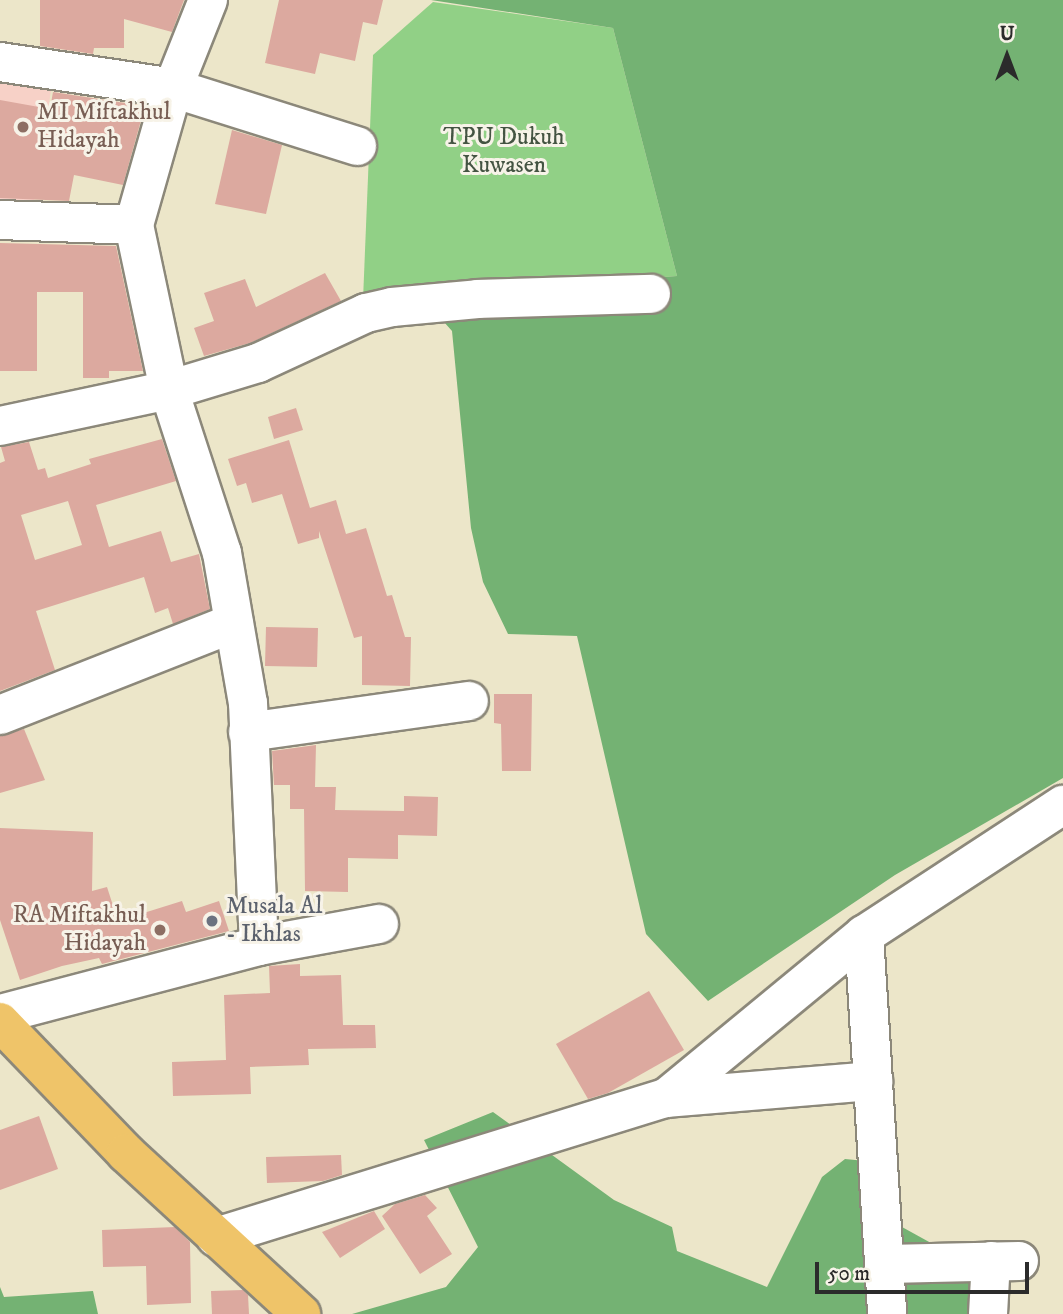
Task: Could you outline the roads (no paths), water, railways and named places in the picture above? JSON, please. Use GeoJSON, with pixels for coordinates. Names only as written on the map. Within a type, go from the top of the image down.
{"type":"FeatureCollection","features":[{"type":"Feature","properties":{"kind":"main road"},"geometry":{"type":"LineString","coordinates":[[0,1022],[216,1237],[301,1314]]}},
{"type":"Feature","properties":{"kind":"street"},"geometry":{"type":"LineString","coordinates":[[208,0],[173,88],[134,225],[169,390],[222,553],[248,704],[259,946]]}},
{"type":"Feature","properties":{"kind":"street"},"geometry":{"type":"LineString","coordinates":[[0,62],[173,88],[358,146]]}},
{"type":"Feature","properties":{"kind":"street"},"geometry":{"type":"LineString","coordinates":[[0,220],[134,225]]}},
{"type":"Feature","properties":{"kind":"street"},"geometry":{"type":"LineString","coordinates":[[0,426],[169,390],[258,363],[366,313],[392,307],[478,299],[651,294]]}},
{"type":"Feature","properties":{"kind":"street"},"geometry":{"type":"LineString","coordinates":[[0,715],[234,623]]}},
{"type":"Feature","properties":{"kind":"street"},"geometry":{"type":"LineString","coordinates":[[248,732],[469,701]]}},
{"type":"Feature","properties":{"kind":"street"},"geometry":{"type":"LineString","coordinates":[[666,1098],[864,935],[1063,804]]}},
{"type":"Feature","properties":{"kind":"street"},"geometry":{"type":"LineString","coordinates":[[0,1014],[259,946],[379,924]]}},
{"type":"Feature","properties":{"kind":"street"},"geometry":{"type":"LineString","coordinates":[[864,935],[887,1264],[887,1314]]}},
{"type":"Feature","properties":{"kind":"street"},"geometry":{"type":"LineString","coordinates":[[216,1237],[666,1098],[873,1081]]}},
{"type":"Feature","properties":{"kind":"street"},"geometry":{"type":"LineString","coordinates":[[887,1264],[1005,1261],[988,1314]]}},
{"type":"Feature","properties":{"kind":"place","name":"MI Miftakhul Hidayah"},"geometry":{"type":"Point","coordinates":[23,127]}},
{"type":"Feature","properties":{"kind":"place","name":"Musala Al - Ikhlas"},"geometry":{"type":"Point","coordinates":[212,921]}},
{"type":"Feature","properties":{"kind":"place","name":"RA Miftakhul Hidayah"},"geometry":{"type":"Point","coordinates":[160,930]}},
{"type":"Feature","properties":{"kind":"park label","name":"TPU Dukuh Kuwasen"},"geometry":{"type":"Point","coordinates":[504,152]}}]}
